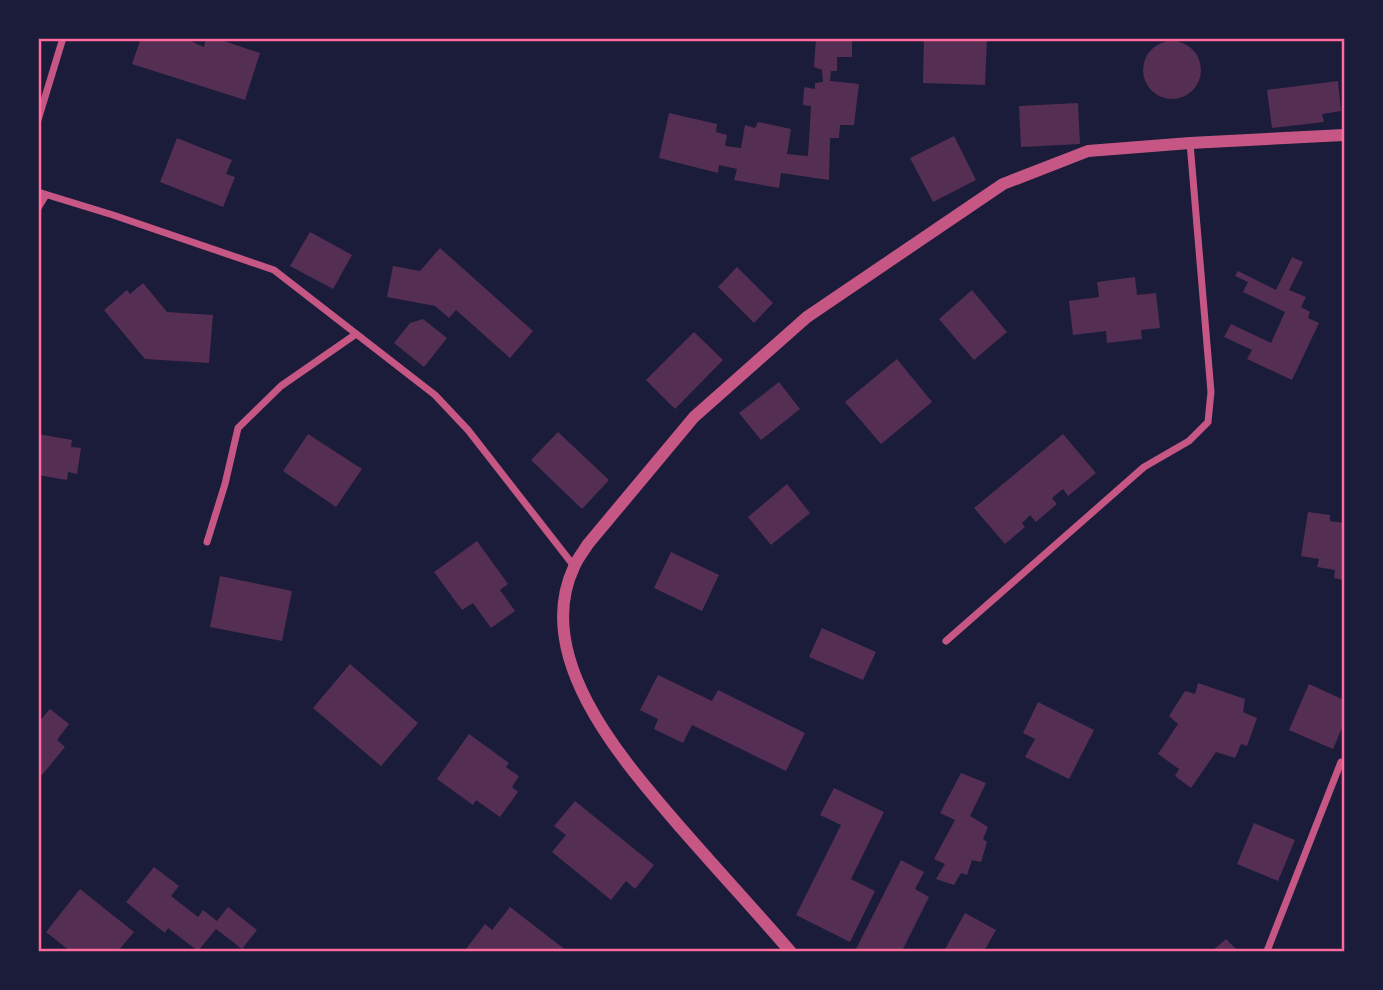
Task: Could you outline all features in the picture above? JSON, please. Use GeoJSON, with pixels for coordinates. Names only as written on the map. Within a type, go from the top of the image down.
{"type":"FeatureCollection","features":[{"type":"Feature","properties":{"kind":"street"},"geometry":{"type":"LineString","coordinates":[[38,120],[63,38]]}},
{"type":"Feature","properties":{"kind":"street"},"geometry":{"type":"LineString","coordinates":[[790,951],[628,767],[599,723],[577,680],[565,633],[564,606],[574,566],[629,493],[694,417],[819,309],[1003,184],[1088,151],[1190,142],[1345,135]]}},
{"type":"Feature","properties":{"kind":"street"},"geometry":{"type":"LineString","coordinates":[[946,641],[1144,467],[1189,441],[1208,422],[1211,392],[1190,142]]}},
{"type":"Feature","properties":{"kind":"street"},"geometry":{"type":"LineString","coordinates":[[38,208],[42,193],[274,270],[435,396],[468,430],[574,566]]}},
{"type":"Feature","properties":{"kind":"street"},"geometry":{"type":"LineString","coordinates":[[207,542],[225,484],[238,428],[281,386],[356,334]]}},
{"type":"Feature","properties":{"kind":"street"},"geometry":{"type":"LineString","coordinates":[[1267,951],[1341,762]]}},
{"type":"Feature","properties":{"kind":"building"},"geometry":{"type":"Polygon","coordinates":[[[141,38],[184,38],[204,47],[206,38],[215,38],[260,53],[245,100],[132,64],[141,38]]]}},
{"type":"Feature","properties":{"kind":"building"},"geometry":{"type":"Polygon","coordinates":[[[816,38],[852,38],[852,57],[837,57],[837,71],[831,71],[830,81],[859,84],[854,125],[840,125],[839,138],[830,138],[829,180],[781,173],[779,188],[734,180],[737,169],[719,165],[718,173],[659,158],[669,113],[717,124],[716,132],[727,135],[725,146],[741,148],[745,125],[755,128],[758,122],[791,129],[787,154],[808,156],[811,106],[803,105],[804,87],[815,89],[815,83],[823,82],[822,70],[814,67],[816,38]]]}},
{"type":"Feature","properties":{"kind":"building"},"geometry":{"type":"Polygon","coordinates":[[[924,38],[987,39],[985,85],[923,83],[924,38]]]}},
{"type":"Feature","properties":{"kind":"building"},"geometry":{"type":"Polygon","coordinates":[[[1172,41],[1188,46],[1196,54],[1201,70],[1196,86],[1188,94],[1172,99],[1156,94],[1148,86],[1143,70],[1148,54],[1156,46],[1172,41]]]}},
{"type":"Feature","properties":{"kind":"building"},"geometry":{"type":"Polygon","coordinates":[[[1338,81],[1341,111],[1322,114],[1324,122],[1272,128],[1267,90],[1338,81]]]}},
{"type":"Feature","properties":{"kind":"building"},"geometry":{"type":"Polygon","coordinates":[[[1078,103],[1080,144],[1021,147],[1019,106],[1078,103]]]}},
{"type":"Feature","properties":{"kind":"building"},"geometry":{"type":"Polygon","coordinates":[[[954,136],[976,180],[933,202],[910,158],[954,136]]]}},
{"type":"Feature","properties":{"kind":"building"},"geometry":{"type":"Polygon","coordinates":[[[177,138],[232,160],[226,174],[235,177],[223,207],[160,182],[177,138]]]}},
{"type":"Feature","properties":{"kind":"building"},"geometry":{"type":"Polygon","coordinates":[[[310,232],[352,255],[333,289],[290,266],[310,232]]]}},
{"type":"Feature","properties":{"kind":"building"},"geometry":{"type":"Polygon","coordinates":[[[440,248],[533,331],[510,358],[456,310],[449,318],[435,306],[387,297],[393,266],[420,271],[440,248]]]}},
{"type":"Feature","properties":{"kind":"building"},"geometry":{"type":"Polygon","coordinates":[[[1292,257],[1303,262],[1289,290],[1306,297],[1301,307],[1310,312],[1308,318],[1319,323],[1292,380],[1247,359],[1252,350],[1224,337],[1231,324],[1271,343],[1285,312],[1243,292],[1248,282],[1235,276],[1238,271],[1276,290],[1292,257]]]}},
{"type":"Feature","properties":{"kind":"building"},"geometry":{"type":"Polygon","coordinates":[[[737,267],[773,303],[754,323],[718,287],[737,267]]]}},
{"type":"Feature","properties":{"kind":"building"},"geometry":{"type":"Polygon","coordinates":[[[1135,277],[1137,295],[1156,293],[1160,328],[1141,330],[1142,339],[1107,343],[1106,331],[1073,335],[1069,301],[1099,297],[1097,282],[1135,277]]]}},
{"type":"Feature","properties":{"kind":"building"},"geometry":{"type":"Polygon","coordinates":[[[143,283],[167,312],[213,315],[209,363],[145,359],[104,310],[127,290],[130,294],[143,283]]]}},
{"type":"Feature","properties":{"kind":"building"},"geometry":{"type":"Polygon","coordinates":[[[972,290],[1007,332],[974,360],[939,319],[972,290]]]}},
{"type":"Feature","properties":{"kind":"building"},"geometry":{"type":"Polygon","coordinates":[[[423,319],[447,338],[424,367],[394,343],[410,323],[423,319]]]}},
{"type":"Feature","properties":{"kind":"building"},"geometry":{"type":"Polygon","coordinates":[[[694,332],[723,360],[675,409],[646,380],[694,332]]]}},
{"type":"Feature","properties":{"kind":"building"},"geometry":{"type":"Polygon","coordinates":[[[897,359],[932,402],[881,444],[845,402],[897,359]]]}},
{"type":"Feature","properties":{"kind":"building"},"geometry":{"type":"Polygon","coordinates":[[[779,382],[800,409],[761,440],[739,413],[779,382]]]}},
{"type":"Feature","properties":{"kind":"building"},"geometry":{"type":"Polygon","coordinates":[[[558,432],[609,480],[582,509],[531,460],[558,432]]]}},
{"type":"Feature","properties":{"kind":"building"},"geometry":{"type":"Polygon","coordinates":[[[38,434],[72,440],[71,447],[81,448],[77,474],[68,472],[67,480],[38,475],[38,434]]]}},
{"type":"Feature","properties":{"kind":"building"},"geometry":{"type":"Polygon","coordinates":[[[308,434],[362,469],[336,507],[283,471],[308,434]]]}},
{"type":"Feature","properties":{"kind":"building"},"geometry":{"type":"Polygon","coordinates":[[[1063,434],[1096,473],[1068,496],[1063,489],[1052,498],[1057,504],[1036,522],[1030,515],[1022,523],[1025,527],[1005,544],[974,508],[1063,434]]]}},
{"type":"Feature","properties":{"kind":"building"},"geometry":{"type":"Polygon","coordinates":[[[787,484],[810,513],[771,545],[748,517],[787,484]]]}},
{"type":"Feature","properties":{"kind":"building"},"geometry":{"type":"Polygon","coordinates":[[[1308,512],[1330,515],[1330,521],[1344,523],[1344,580],[1334,578],[1335,570],[1317,567],[1319,559],[1301,556],[1308,512]]]}},
{"type":"Feature","properties":{"kind":"building"},"geometry":{"type":"Polygon","coordinates":[[[477,541],[508,584],[500,590],[515,611],[491,628],[473,603],[462,610],[434,572],[477,541]]]}},
{"type":"Feature","properties":{"kind":"building"},"geometry":{"type":"Polygon","coordinates":[[[671,552],[719,575],[702,611],[654,588],[671,552]]]}},
{"type":"Feature","properties":{"kind":"building"},"geometry":{"type":"Polygon","coordinates":[[[220,576],[292,591],[282,641],[210,627],[220,576]]]}},
{"type":"Feature","properties":{"kind":"building"},"geometry":{"type":"Polygon","coordinates":[[[822,628],[876,652],[863,680],[809,657],[822,628]]]}},
{"type":"Feature","properties":{"kind":"building"},"geometry":{"type":"Polygon","coordinates":[[[350,664],[418,723],[381,766],[313,708],[350,664]]]}},
{"type":"Feature","properties":{"kind":"building"},"geometry":{"type":"Polygon","coordinates":[[[658,675],[712,701],[718,690],[805,733],[786,771],[692,725],[683,743],[654,729],[658,719],[640,710],[658,675]]]}},
{"type":"Feature","properties":{"kind":"building"},"geometry":{"type":"Polygon","coordinates":[[[1198,683],[1245,699],[1243,712],[1257,718],[1247,746],[1241,744],[1235,758],[1216,752],[1191,788],[1175,776],[1179,769],[1158,754],[1178,724],[1169,716],[1185,691],[1195,694],[1198,683]]]}},
{"type":"Feature","properties":{"kind":"building"},"geometry":{"type":"Polygon","coordinates":[[[1309,684],[1344,700],[1344,723],[1333,749],[1289,730],[1309,684]]]}},
{"type":"Feature","properties":{"kind":"building"},"geometry":{"type":"Polygon","coordinates":[[[1038,702],[1094,730],[1069,779],[1025,757],[1035,739],[1023,733],[1038,702]]]}},
{"type":"Feature","properties":{"kind":"building"},"geometry":{"type":"Polygon","coordinates":[[[50,709],[69,724],[57,740],[65,747],[42,775],[38,772],[38,723],[50,709]]]}},
{"type":"Feature","properties":{"kind":"building"},"geometry":{"type":"Polygon","coordinates":[[[469,734],[509,763],[506,767],[519,776],[512,787],[518,792],[500,817],[476,800],[473,805],[437,779],[469,734]]]}},
{"type":"Feature","properties":{"kind":"building"},"geometry":{"type":"Polygon","coordinates":[[[961,773],[986,783],[970,816],[988,827],[983,839],[987,842],[981,862],[972,860],[967,875],[961,873],[954,885],[936,879],[945,864],[934,859],[955,820],[940,813],[961,773]]]}},
{"type":"Feature","properties":{"kind":"building"},"geometry":{"type":"Polygon","coordinates":[[[834,788],[884,812],[851,879],[875,891],[850,942],[796,915],[841,825],[820,815],[834,788]]]}},
{"type":"Feature","properties":{"kind":"building"},"geometry":{"type":"Polygon","coordinates":[[[575,801],[654,865],[635,889],[626,881],[611,900],[552,852],[566,835],[554,826],[575,801]]]}},
{"type":"Feature","properties":{"kind":"building"},"geometry":{"type":"Polygon","coordinates":[[[1254,823],[1295,840],[1278,881],[1237,864],[1254,823]]]}},
{"type":"Feature","properties":{"kind":"building"},"geometry":{"type":"Polygon","coordinates":[[[901,860],[924,872],[915,889],[929,897],[902,951],[855,951],[901,860]]]}},
{"type":"Feature","properties":{"kind":"building"},"geometry":{"type":"Polygon","coordinates":[[[154,867],[179,886],[171,896],[198,917],[203,910],[217,921],[228,907],[257,930],[242,949],[216,929],[198,951],[168,928],[165,933],[126,902],[154,867]]]}},
{"type":"Feature","properties":{"kind":"building"},"geometry":{"type":"Polygon","coordinates":[[[80,889],[134,932],[118,951],[70,951],[46,932],[80,889]]]}},
{"type":"Feature","properties":{"kind":"building"},"geometry":{"type":"Polygon","coordinates":[[[510,907],[567,951],[466,949],[485,924],[492,930],[510,907]]]}},
{"type":"Feature","properties":{"kind":"building"},"geometry":{"type":"Polygon","coordinates":[[[965,913],[996,930],[984,951],[944,951],[965,913]]]}},
{"type":"Feature","properties":{"kind":"building"},"geometry":{"type":"Polygon","coordinates":[[[1226,939],[1238,951],[1212,951],[1226,939]]]}}]}
